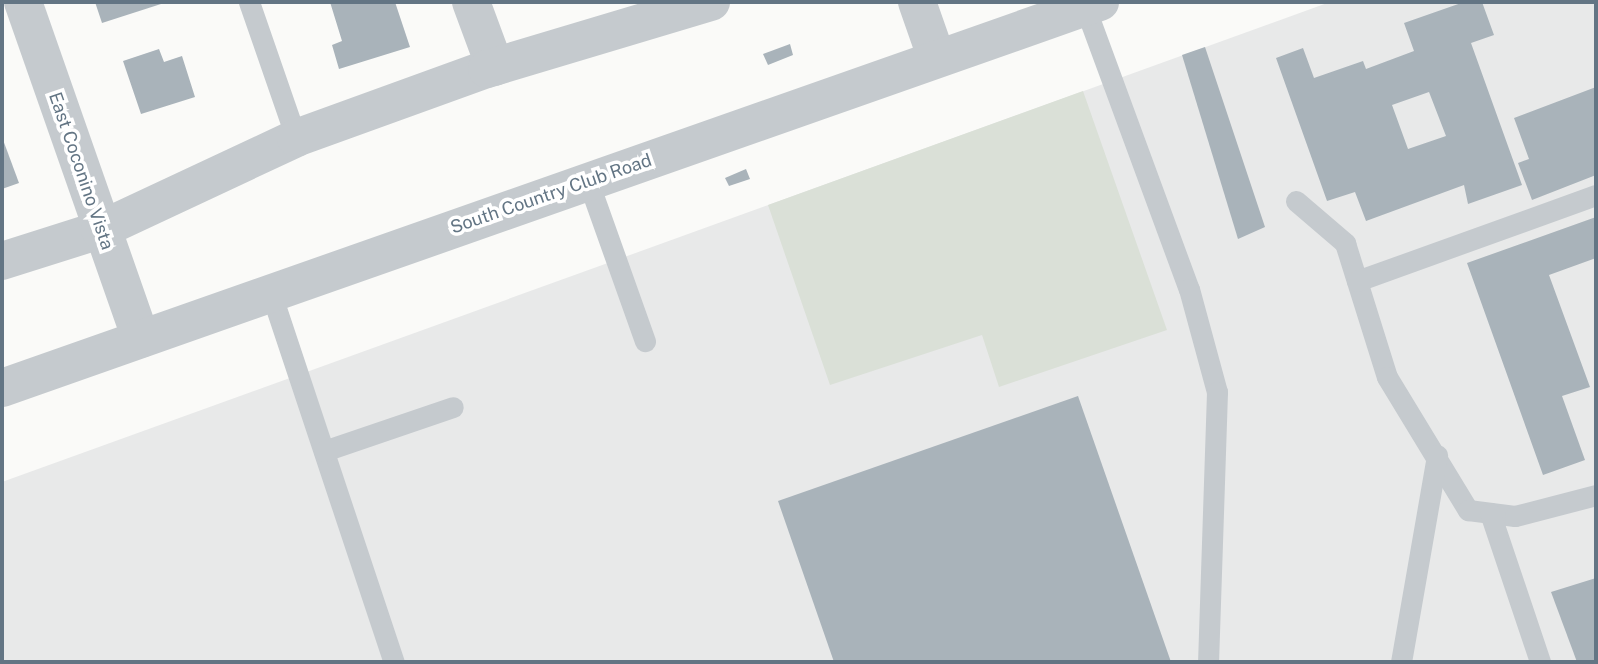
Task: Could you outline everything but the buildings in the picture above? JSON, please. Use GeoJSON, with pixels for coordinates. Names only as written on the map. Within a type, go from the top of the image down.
{"type":"FeatureCollection","features":[{"type":"Feature","properties":{"kind":"street","name":"East Coconino Vista"},"geometry":{"type":"LineString","coordinates":[[23,2],[100,230],[141,339]]}},
{"type":"Feature","properties":{"kind":"street"},"geometry":{"type":"LineString","coordinates":[[471,2],[495,67]]}},
{"type":"Feature","properties":{"kind":"street"},"geometry":{"type":"LineString","coordinates":[[917,2],[937,58]]}},
{"type":"Feature","properties":{"kind":"street"},"geometry":{"type":"LineString","coordinates":[[2,261],[100,230],[296,138],[495,67],[697,4]]}},
{"type":"Feature","properties":{"kind":"street","name":"South Country Club Road"},"geometry":{"type":"LineString","coordinates":[[2,388],[1092,4]]}},
{"type":"Feature","properties":{"kind":"lane"},"geometry":{"type":"LineString","coordinates":[[249,2],[296,138]]}},
{"type":"Feature","properties":{"kind":"lane"},"geometry":{"type":"LineString","coordinates":[[1092,4],[1189,289],[1217,392],[1208,662]]}},
{"type":"Feature","properties":{"kind":"lane"},"geometry":{"type":"LineString","coordinates":[[588,181],[645,341]]}},
{"type":"Feature","properties":{"kind":"lane"},"geometry":{"type":"LineString","coordinates":[[1357,281],[1596,195]]}},
{"type":"Feature","properties":{"kind":"lane"},"geometry":{"type":"LineString","coordinates":[[1296,201],[1345,243],[1387,377],[1437,455],[1468,510],[1515,516],[1596,495]]}},
{"type":"Feature","properties":{"kind":"lane"},"geometry":{"type":"LineString","coordinates":[[271,293],[394,662]]}},
{"type":"Feature","properties":{"kind":"lane"},"geometry":{"type":"LineString","coordinates":[[324,451],[453,407]]}},
{"type":"Feature","properties":{"kind":"lane"},"geometry":{"type":"LineString","coordinates":[[1401,662],[1437,455]]}},
{"type":"Feature","properties":{"kind":"lane"},"geometry":{"type":"LineString","coordinates":[[1490,513],[1539,662]]}},
{"type":"Feature","properties":{"kind":"shaded area"},"geometry":{"type":"Polygon","coordinates":[[[1330,2],[1596,2],[1596,662],[2,662],[2,482],[1330,2]]]}},
{"type":"Feature","properties":{"kind":"shaded area"},"geometry":{"type":"Polygon","coordinates":[[[1083,91],[1167,330],[999,387],[982,335],[830,385],[768,205],[1083,91]]]}}]}
